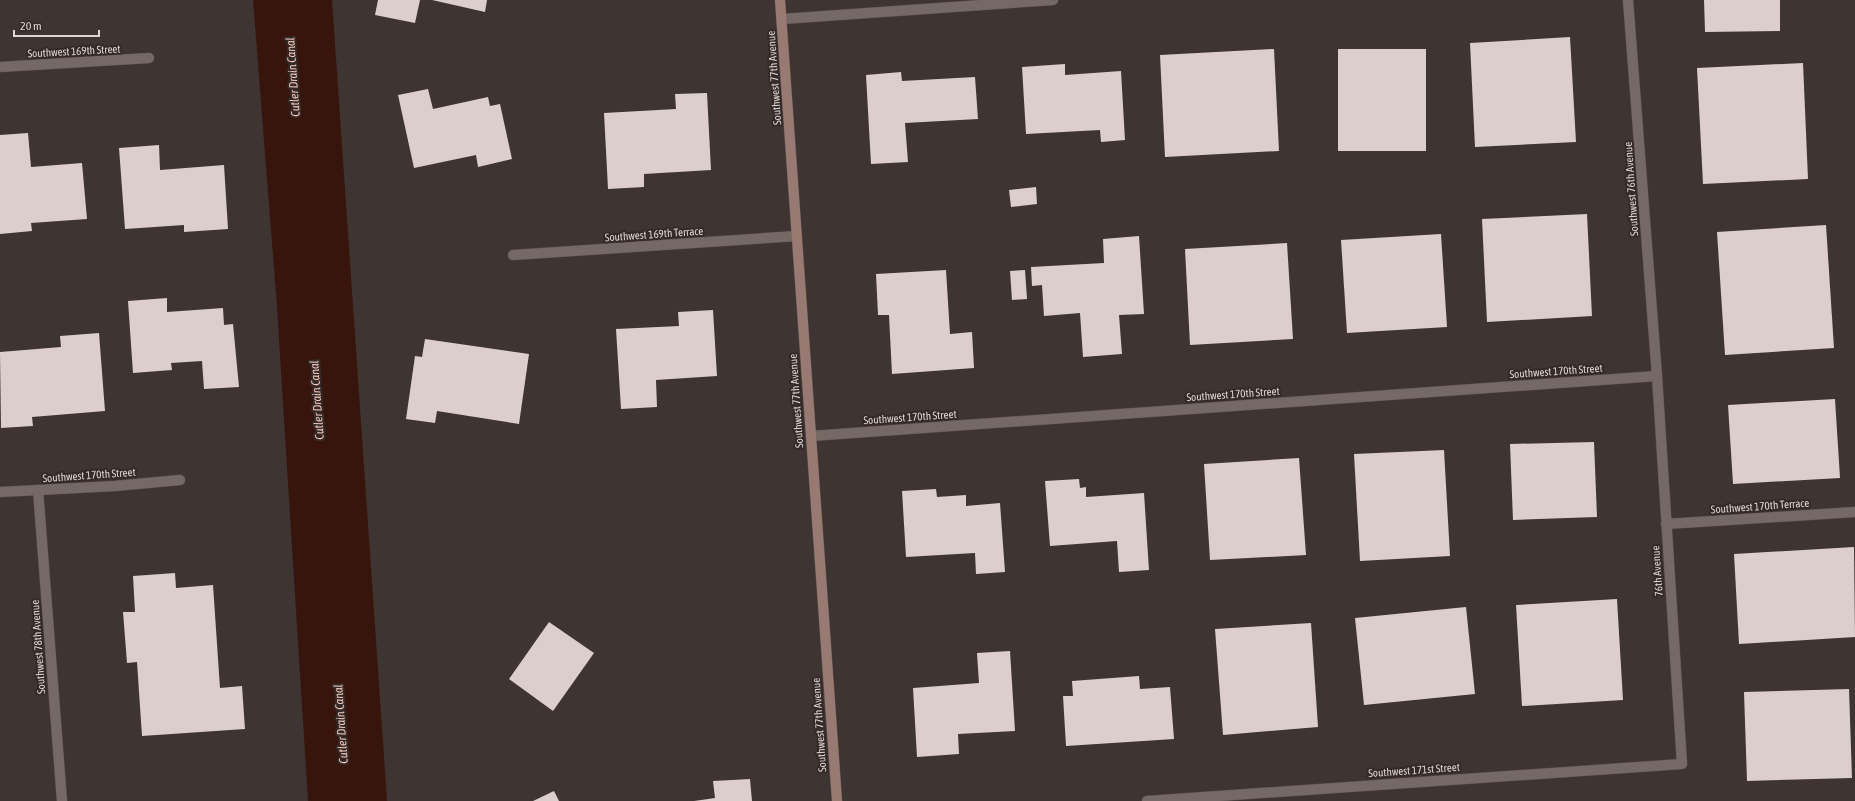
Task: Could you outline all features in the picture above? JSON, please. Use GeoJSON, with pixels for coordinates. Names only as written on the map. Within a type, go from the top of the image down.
{"type":"FeatureCollection","features":[{"type":"Feature","properties":{"kind":"street","name":"Southwest 77th Avenue"},"geometry":{"type":"LineString","coordinates":[[780,0],[837,801]]}},
{"type":"Feature","properties":{"kind":"street"},"geometry":{"type":"LineString","coordinates":[[782,19],[1053,0]]}},
{"type":"Feature","properties":{"kind":"street","name":"Southwest 76th Avenue"},"geometry":{"type":"LineString","coordinates":[[1628,0],[1657,376]]}},
{"type":"Feature","properties":{"kind":"street","name":"Southwest 169th Street"},"geometry":{"type":"LineString","coordinates":[[0,67],[149,58]]}},
{"type":"Feature","properties":{"kind":"street","name":"Southwest 169th Terrace"},"geometry":{"type":"LineString","coordinates":[[513,255],[797,236]]}},
{"type":"Feature","properties":{"kind":"street","name":"Southwest 170th Street"},"geometry":{"type":"LineString","coordinates":[[811,436],[1657,376]]}},
{"type":"Feature","properties":{"kind":"street","name":"76th Avenue"},"geometry":{"type":"LineString","coordinates":[[1657,376],[1682,764]]}},
{"type":"Feature","properties":{"kind":"street","name":"Southwest 170th Street"},"geometry":{"type":"LineString","coordinates":[[0,492],[115,486],[180,480]]}},
{"type":"Feature","properties":{"kind":"street","name":"Southwest 78th Avenue"},"geometry":{"type":"LineString","coordinates":[[38,490],[62,801]]}},
{"type":"Feature","properties":{"kind":"street","name":"Southwest 170th Terrace"},"geometry":{"type":"LineString","coordinates":[[1666,524],[1855,512]]}},
{"type":"Feature","properties":{"kind":"street","name":"Southwest 171st Street"},"geometry":{"type":"LineString","coordinates":[[1147,801],[1237,798],[1682,764]]}},
{"type":"Feature","properties":{"kind":"water","name":"Cutler Drain Canal"},"geometry":{"type":"Polygon","coordinates":[[[253,0],[332,0],[387,801],[308,801],[277,307],[253,0]]]}},
{"type":"Feature","properties":{"kind":"building"},"geometry":{"type":"Polygon","coordinates":[[[378,0],[420,0],[415,23],[375,15],[378,0]]]}},
{"type":"Feature","properties":{"kind":"building"},"geometry":{"type":"Polygon","coordinates":[[[432,0],[487,0],[485,12],[432,0]]]}},
{"type":"Feature","properties":{"kind":"building"},"geometry":{"type":"Polygon","coordinates":[[[1704,0],[1780,0],[1780,31],[1705,32],[1704,0]]]}},
{"type":"Feature","properties":{"kind":"building"},"geometry":{"type":"Polygon","coordinates":[[[1570,37],[1576,142],[1475,147],[1470,43],[1570,37]]]}},
{"type":"Feature","properties":{"kind":"building"},"geometry":{"type":"Polygon","coordinates":[[[1274,49],[1279,151],[1165,157],[1160,55],[1274,49]]]}},
{"type":"Feature","properties":{"kind":"building"},"geometry":{"type":"Polygon","coordinates":[[[1338,49],[1426,49],[1426,151],[1338,151],[1338,49]]]}},
{"type":"Feature","properties":{"kind":"building"},"geometry":{"type":"Polygon","coordinates":[[[1803,63],[1808,179],[1703,184],[1697,68],[1803,63]]]}},
{"type":"Feature","properties":{"kind":"building"},"geometry":{"type":"Polygon","coordinates":[[[1065,64],[1065,75],[1121,71],[1125,140],[1101,142],[1100,130],[1026,134],[1022,67],[1065,64]]]}},
{"type":"Feature","properties":{"kind":"building"},"geometry":{"type":"Polygon","coordinates":[[[901,72],[902,81],[975,77],[978,119],[905,123],[908,162],[871,164],[866,75],[901,72]]]}},
{"type":"Feature","properties":{"kind":"building"},"geometry":{"type":"Polygon","coordinates":[[[428,89],[433,109],[488,97],[490,106],[500,104],[512,159],[478,167],[476,155],[414,168],[398,95],[428,89]]]}},
{"type":"Feature","properties":{"kind":"building"},"geometry":{"type":"Polygon","coordinates":[[[707,93],[711,170],[644,174],[644,187],[608,189],[604,113],[676,109],[675,94],[707,93]]]}},
{"type":"Feature","properties":{"kind":"building"},"geometry":{"type":"Polygon","coordinates":[[[28,133],[31,167],[82,163],[87,219],[31,223],[32,231],[0,234],[0,135],[28,133]]]}},
{"type":"Feature","properties":{"kind":"building"},"geometry":{"type":"Polygon","coordinates":[[[159,145],[160,170],[224,165],[228,229],[184,232],[184,225],[125,229],[119,148],[159,145]]]}},
{"type":"Feature","properties":{"kind":"building"},"geometry":{"type":"Polygon","coordinates":[[[1036,187],[1037,204],[1011,207],[1009,190],[1036,187]]]}},
{"type":"Feature","properties":{"kind":"building"},"geometry":{"type":"Polygon","coordinates":[[[1587,214],[1592,316],[1487,322],[1482,219],[1587,214]]]}},
{"type":"Feature","properties":{"kind":"building"},"geometry":{"type":"Polygon","coordinates":[[[1826,225],[1834,348],[1725,355],[1717,232],[1826,225]]]}},
{"type":"Feature","properties":{"kind":"building"},"geometry":{"type":"Polygon","coordinates":[[[1441,234],[1447,327],[1347,333],[1341,240],[1441,234]]]}},
{"type":"Feature","properties":{"kind":"building"},"geometry":{"type":"Polygon","coordinates":[[[1139,236],[1144,314],[1119,315],[1122,354],[1083,357],[1080,313],[1044,316],[1042,285],[1032,286],[1031,267],[1104,263],[1103,239],[1139,236]]]}},
{"type":"Feature","properties":{"kind":"building"},"geometry":{"type":"Polygon","coordinates":[[[1287,243],[1293,339],[1190,345],[1185,249],[1287,243]]]}},
{"type":"Feature","properties":{"kind":"building"},"geometry":{"type":"Polygon","coordinates":[[[946,270],[950,334],[972,332],[974,368],[892,374],[889,315],[878,315],[876,274],[946,270]]]}},
{"type":"Feature","properties":{"kind":"building"},"geometry":{"type":"Polygon","coordinates":[[[1025,270],[1027,299],[1012,300],[1010,271],[1025,270]]]}},
{"type":"Feature","properties":{"kind":"building"},"geometry":{"type":"Polygon","coordinates":[[[167,298],[167,312],[223,308],[224,325],[233,324],[239,387],[204,389],[202,361],[171,363],[172,370],[133,373],[128,301],[167,298]]]}},
{"type":"Feature","properties":{"kind":"building"},"geometry":{"type":"Polygon","coordinates":[[[713,310],[717,376],[656,380],[657,407],[621,409],[616,329],[679,326],[678,312],[713,310]]]}},
{"type":"Feature","properties":{"kind":"building"},"geometry":{"type":"Polygon","coordinates":[[[99,333],[105,411],[32,417],[33,426],[1,428],[0,352],[61,347],[60,336],[99,333]]]}},
{"type":"Feature","properties":{"kind":"building"},"geometry":{"type":"Polygon","coordinates":[[[425,339],[529,354],[519,424],[437,411],[435,423],[406,419],[415,356],[422,357],[425,339]]]}},
{"type":"Feature","properties":{"kind":"building"},"geometry":{"type":"Polygon","coordinates":[[[1835,399],[1840,478],[1733,484],[1728,405],[1835,399]]]}},
{"type":"Feature","properties":{"kind":"building"},"geometry":{"type":"Polygon","coordinates":[[[1594,442],[1597,517],[1513,520],[1510,444],[1594,442]]]}},
{"type":"Feature","properties":{"kind":"building"},"geometry":{"type":"Polygon","coordinates":[[[1444,450],[1450,556],[1360,561],[1354,454],[1444,450]]]}},
{"type":"Feature","properties":{"kind":"building"},"geometry":{"type":"Polygon","coordinates":[[[1299,458],[1306,555],[1210,560],[1204,464],[1299,458]]]}},
{"type":"Feature","properties":{"kind":"building"},"geometry":{"type":"Polygon","coordinates":[[[1079,479],[1080,488],[1086,487],[1086,497],[1144,493],[1149,570],[1119,572],[1117,541],[1050,546],[1045,481],[1079,479]]]}},
{"type":"Feature","properties":{"kind":"building"},"geometry":{"type":"Polygon","coordinates":[[[936,489],[937,497],[966,495],[966,506],[1000,503],[1005,572],[976,574],[975,553],[906,557],[902,491],[936,489]]]}},
{"type":"Feature","properties":{"kind":"building"},"geometry":{"type":"Polygon","coordinates":[[[1854,547],[1855,637],[1739,644],[1734,554],[1854,547]]]}},
{"type":"Feature","properties":{"kind":"building"},"geometry":{"type":"Polygon","coordinates":[[[175,573],[176,588],[213,585],[220,688],[242,686],[245,729],[142,736],[137,662],[127,663],[123,612],[135,612],[133,576],[175,573]]]}},
{"type":"Feature","properties":{"kind":"building"},"geometry":{"type":"Polygon","coordinates":[[[1617,599],[1623,700],[1522,706],[1516,605],[1617,599]]]}},
{"type":"Feature","properties":{"kind":"building"},"geometry":{"type":"Polygon","coordinates":[[[1466,607],[1475,694],[1364,705],[1355,618],[1466,607]]]}},
{"type":"Feature","properties":{"kind":"building"},"geometry":{"type":"Polygon","coordinates":[[[549,622],[594,653],[553,711],[509,679],[549,622]]]}},
{"type":"Feature","properties":{"kind":"building"},"geometry":{"type":"Polygon","coordinates":[[[1311,623],[1318,727],[1223,735],[1215,629],[1311,623]]]}},
{"type":"Feature","properties":{"kind":"building"},"geometry":{"type":"Polygon","coordinates":[[[1010,651],[1015,731],[958,734],[959,754],[917,757],[913,688],[979,683],[977,653],[1010,651]]]}},
{"type":"Feature","properties":{"kind":"building"},"geometry":{"type":"Polygon","coordinates":[[[1139,676],[1140,689],[1170,687],[1174,739],[1066,746],[1063,696],[1073,696],[1072,681],[1139,676]]]}},
{"type":"Feature","properties":{"kind":"building"},"geometry":{"type":"Polygon","coordinates":[[[1849,689],[1852,778],[1747,781],[1744,692],[1849,689]]]}},
{"type":"Feature","properties":{"kind":"building"},"geometry":{"type":"Polygon","coordinates":[[[750,779],[752,801],[694,801],[715,798],[713,781],[750,779]]]}},
{"type":"Feature","properties":{"kind":"building"},"geometry":{"type":"Polygon","coordinates":[[[554,791],[559,801],[533,801],[554,791]]]}}]}
